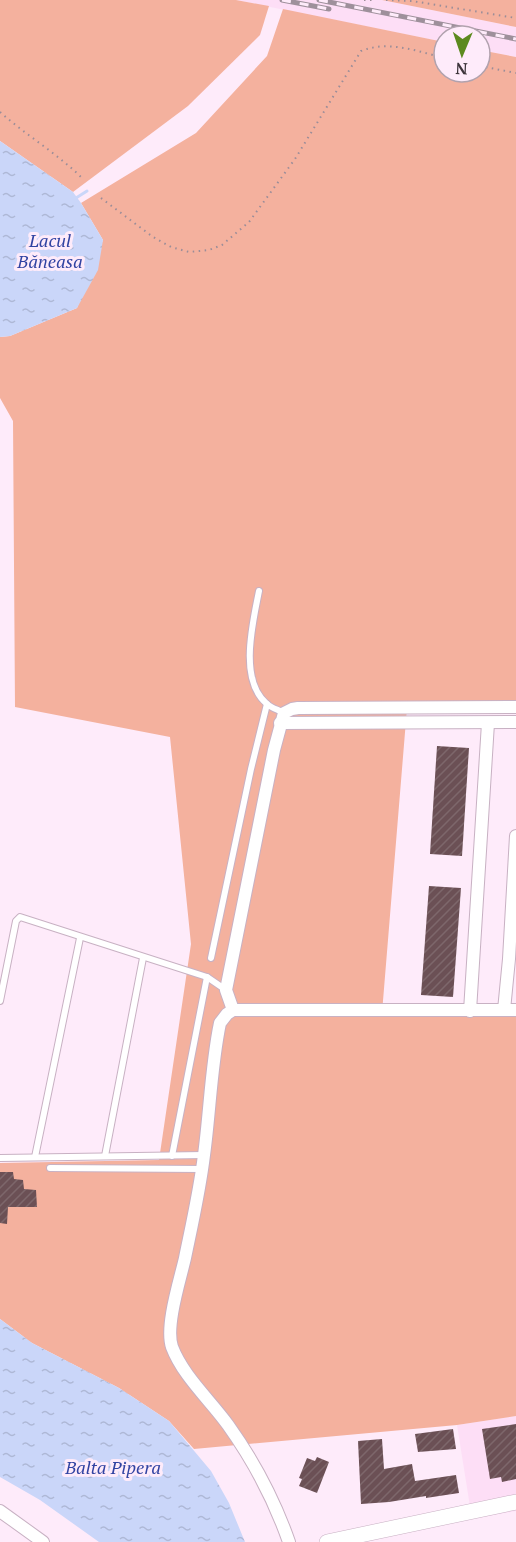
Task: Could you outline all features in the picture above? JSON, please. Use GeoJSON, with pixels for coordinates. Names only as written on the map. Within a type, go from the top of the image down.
{"type":"FeatureCollection","features":[{"type":"Feature","properties":{"kind":"street"},"geometry":{"type":"LineString","coordinates":[[233,1010],[226,990],[282,718],[298,708],[516,707]]}},
{"type":"Feature","properties":{"kind":"street"},"geometry":{"type":"LineString","coordinates":[[282,718],[516,722]]}},
{"type":"Feature","properties":{"kind":"street"},"geometry":{"type":"LineString","coordinates":[[470,1011],[488,723]]}},
{"type":"Feature","properties":{"kind":"street"},"geometry":{"type":"LineString","coordinates":[[289,1542],[282,1521],[237,1439],[190,1377],[171,1344],[170,1331],[176,1295],[202,1169],[219,1027],[223,1018],[233,1010],[510,1010],[509,959],[516,836]]}},
{"type":"Feature","properties":{"kind":"street"},"geometry":{"type":"LineString","coordinates":[[327,1542],[357,1539],[516,1502]]}},
{"type":"Feature","properties":{"kind":"street"},"geometry":{"type":"LineString","coordinates":[[0,1511],[42,1542]]}},
{"type":"Feature","properties":{"kind":"lane"},"geometry":{"type":"LineString","coordinates":[[259,591],[249,653],[257,691],[282,718]]}},
{"type":"Feature","properties":{"kind":"lane"},"geometry":{"type":"LineString","coordinates":[[211,958],[267,704]]}},
{"type":"Feature","properties":{"kind":"lane"},"geometry":{"type":"LineString","coordinates":[[0,1001],[16,921],[20,918],[207,977],[226,990]]}},
{"type":"Feature","properties":{"kind":"lane"},"geometry":{"type":"LineString","coordinates":[[35,1157],[80,938]]}},
{"type":"Feature","properties":{"kind":"lane"},"geometry":{"type":"LineString","coordinates":[[105,1156],[144,958]]}},
{"type":"Feature","properties":{"kind":"lane"},"geometry":{"type":"LineString","coordinates":[[172,1156],[207,977]]}},
{"type":"Feature","properties":{"kind":"lane"},"geometry":{"type":"LineString","coordinates":[[0,1158],[204,1155]]}},
{"type":"Feature","properties":{"kind":"lane"},"geometry":{"type":"LineString","coordinates":[[50,1168],[202,1169]]}},
{"type":"Feature","properties":{"kind":"path"},"geometry":{"type":"LineString","coordinates":[[364,0],[374,0]]}},
{"type":"Feature","properties":{"kind":"path"},"geometry":{"type":"LineString","coordinates":[[386,0],[411,1],[516,18]]}},
{"type":"Feature","properties":{"kind":"path"},"geometry":{"type":"LineString","coordinates":[[101,198],[153,237],[171,247],[189,252],[209,250],[222,245],[249,222],[295,159],[361,51],[374,46],[397,46],[432,55]]}},
{"type":"Feature","properties":{"kind":"path"},"geometry":{"type":"LineString","coordinates":[[492,68],[516,73]]}},
{"type":"Feature","properties":{"kind":"path"},"geometry":{"type":"LineString","coordinates":[[0,112],[20,130],[65,161],[83,179]]}},
{"type":"Feature","properties":{"kind":"shaded area"},"geometry":{"type":"Polygon","coordinates":[[[0,0],[236,0],[269,6],[260,35],[188,106],[73,192],[0,141],[0,0]]]}},
{"type":"Feature","properties":{"kind":"shaded area"},"geometry":{"type":"Polygon","coordinates":[[[236,0],[382,0],[516,27],[516,57],[492,52],[492,24],[432,24],[432,40],[236,0]]]}},
{"type":"Feature","properties":{"kind":"shaded area"},"geometry":{"type":"Polygon","coordinates":[[[382,0],[516,0],[516,27],[382,0]]]}},
{"type":"Feature","properties":{"kind":"shaded area"},"geometry":{"type":"Polygon","coordinates":[[[283,9],[432,40],[432,84],[492,84],[492,52],[516,57],[516,707],[407,708],[382,1013],[516,1015],[516,1416],[457,1425],[194,1449],[169,1421],[119,1388],[32,1343],[0,1319],[0,1163],[159,1160],[191,944],[170,737],[15,707],[13,421],[0,398],[0,337],[10,336],[77,308],[103,240],[81,203],[196,133],[267,56],[283,9]]]}},
{"type":"Feature","properties":{"kind":"shaded area"},"geometry":{"type":"Polygon","coordinates":[[[516,1416],[516,1511],[472,1519],[457,1425],[516,1416]]]}},
{"type":"Feature","properties":{"kind":"water","name":"Lacul Băneasa"},"geometry":{"type":"Polygon","coordinates":[[[0,141],[73,192],[103,240],[98,270],[77,308],[10,336],[0,337],[0,141]]]}},
{"type":"Feature","properties":{"kind":"water","name":"Balta Pipera"},"geometry":{"type":"Polygon","coordinates":[[[0,1319],[32,1343],[119,1388],[169,1421],[211,1471],[229,1503],[245,1542],[99,1542],[40,1500],[0,1477],[0,1319]]]}},
{"type":"Feature","properties":{"kind":"building"},"geometry":{"type":"Polygon","coordinates":[[[437,746],[469,748],[462,856],[430,854],[437,746]]]}},
{"type":"Feature","properties":{"kind":"building"},"geometry":{"type":"Polygon","coordinates":[[[429,886],[461,888],[453,997],[421,995],[429,886]]]}},
{"type":"Feature","properties":{"kind":"building"},"geometry":{"type":"Polygon","coordinates":[[[0,1172],[13,1172],[14,1179],[23,1180],[24,1189],[36,1190],[37,1207],[8,1207],[7,1224],[0,1223],[0,1172]]]}},
{"type":"Feature","properties":{"kind":"building"},"geometry":{"type":"Polygon","coordinates":[[[516,1424],[516,1479],[502,1482],[501,1477],[490,1479],[482,1429],[516,1424]]]}},
{"type":"Feature","properties":{"kind":"building"},"geometry":{"type":"Polygon","coordinates":[[[453,1429],[456,1449],[418,1452],[415,1434],[453,1429]]]}},
{"type":"Feature","properties":{"kind":"building"},"geometry":{"type":"Polygon","coordinates":[[[382,1439],[384,1469],[412,1464],[415,1481],[456,1475],[459,1493],[361,1504],[358,1441],[382,1439]]]}},
{"type":"Feature","properties":{"kind":"building"},"geometry":{"type":"Polygon","coordinates":[[[317,1457],[329,1462],[317,1493],[299,1486],[302,1479],[299,1478],[307,1458],[315,1461],[317,1457]]]}},
{"type":"Feature","properties":{"kind":"waterway"},"geometry":{"type":"LineString","coordinates":[[76,198],[87,191]]}},
{"type":"Feature","properties":{"kind":"railway"},"geometry":{"type":"LineString","coordinates":[[282,0],[329,9]]}},
{"type":"Feature","properties":{"kind":"railway"},"geometry":{"type":"LineString","coordinates":[[319,0],[516,39]]}}]}
